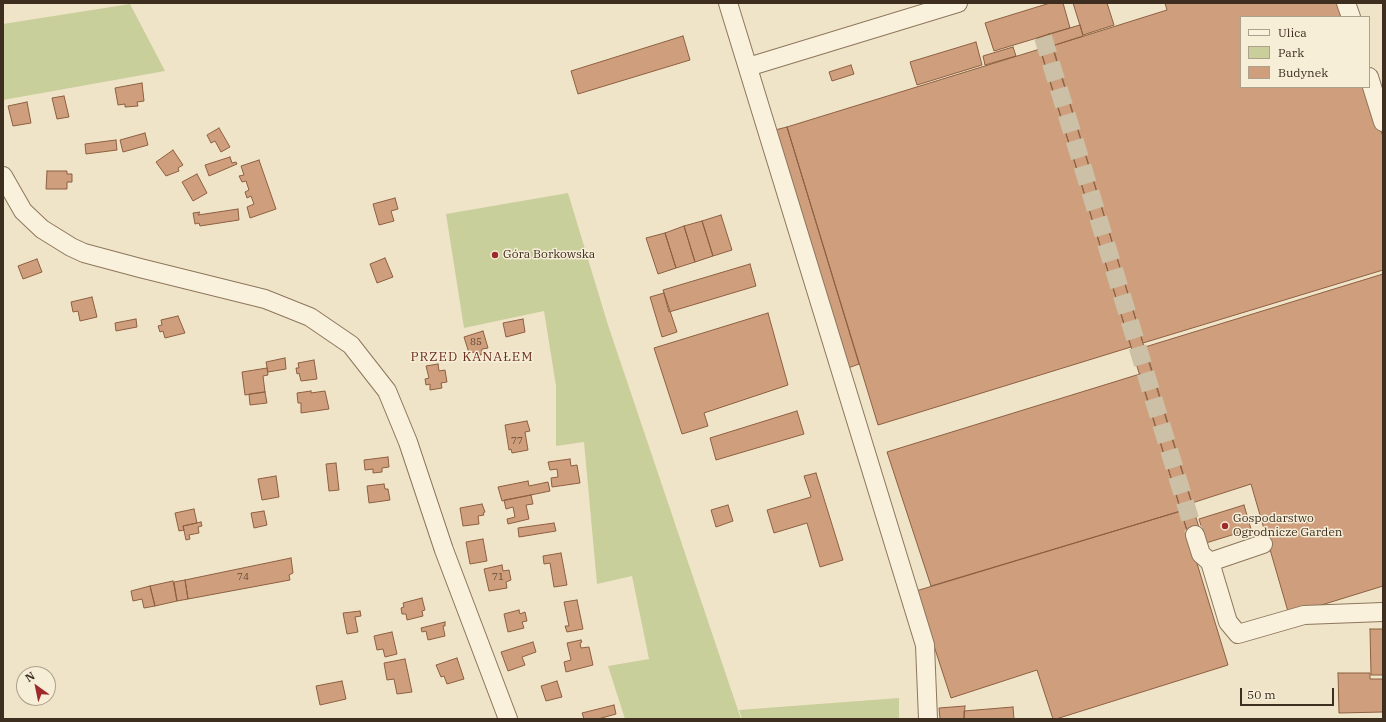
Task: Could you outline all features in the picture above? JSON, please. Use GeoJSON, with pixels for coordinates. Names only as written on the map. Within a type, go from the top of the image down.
{"type":"FeatureCollection","features":[{"type":"Feature","properties":{"kind":"street"},"geometry":{"type":"LineString","coordinates":[[728,3],[925,644],[928,719]]}},
{"type":"Feature","properties":{"kind":"street"},"geometry":{"type":"LineString","coordinates":[[748,67],[958,3]]}},
{"type":"Feature","properties":{"kind":"street"},"geometry":{"type":"LineString","coordinates":[[1346,3],[1351,16]]}},
{"type":"Feature","properties":{"kind":"street"},"geometry":{"type":"LineString","coordinates":[[1370,80],[1383,122]]}},
{"type":"Feature","properties":{"kind":"street"},"geometry":{"type":"LineString","coordinates":[[3,176],[23,211],[42,229],[71,247],[140,268],[265,300],[310,317],[352,345],[387,392],[408,442],[447,557],[508,719]]}},
{"type":"Feature","properties":{"kind":"street"},"geometry":{"type":"LineString","coordinates":[[1195,535],[1201,554],[1210,562],[1228,622],[1238,634],[1304,615],[1383,612]]}},
{"type":"Feature","properties":{"kind":"street"},"geometry":{"type":"LineString","coordinates":[[1210,562],[1263,544]]}},
{"type":"Feature","properties":{"kind":"green space"},"geometry":{"type":"Polygon","coordinates":[[[130,4],[165,71],[3,100],[3,24],[130,4]]]}},
{"type":"Feature","properties":{"kind":"green space"},"geometry":{"type":"Polygon","coordinates":[[[568,193],[608,325],[741,719],[625,719],[608,666],[649,659],[632,576],[597,584],[584,442],[556,446],[556,386],[544,311],[464,328],[446,214],[568,193]]]}},
{"type":"Feature","properties":{"kind":"green space"},"geometry":{"type":"Polygon","coordinates":[[[899,698],[899,718],[742,719],[739,710],[899,698]]]}},
{"type":"Feature","properties":{"kind":"building"},"geometry":{"type":"Polygon","coordinates":[[[1050,3],[1063,3],[1070,28],[994,51],[985,23],[1050,3]]]}},
{"type":"Feature","properties":{"kind":"building"},"geometry":{"type":"Polygon","coordinates":[[[1073,3],[1107,3],[1114,25],[1083,35],[1073,3]]]}},
{"type":"Feature","properties":{"kind":"building"},"geometry":{"type":"Polygon","coordinates":[[[1165,3],[1342,3],[1346,16],[1240,16],[1240,88],[1368,88],[1383,137],[1383,270],[1143,343],[1052,46],[1167,10],[1165,3]]]}},
{"type":"Feature","properties":{"kind":"building"},"geometry":{"type":"Polygon","coordinates":[[[1080,25],[1083,36],[1052,46],[1049,34],[1080,25]]]}},
{"type":"Feature","properties":{"kind":"building"},"geometry":{"type":"Polygon","coordinates":[[[1049,34],[1201,534],[1189,537],[1037,38],[1049,34]]]}},
{"type":"Feature","properties":{"kind":"building"},"geometry":{"type":"Polygon","coordinates":[[[683,36],[690,60],[578,94],[571,71],[683,36]]]}},
{"type":"Feature","properties":{"kind":"building"},"geometry":{"type":"Polygon","coordinates":[[[976,42],[982,65],[917,85],[910,62],[976,42]]]}},
{"type":"Feature","properties":{"kind":"building"},"geometry":{"type":"Polygon","coordinates":[[[1013,47],[1016,56],[985,65],[983,56],[1013,47]]]}},
{"type":"Feature","properties":{"kind":"building"},"geometry":{"type":"Polygon","coordinates":[[[1040,49],[1131,347],[878,425],[787,127],[1040,49]]]}},
{"type":"Feature","properties":{"kind":"building"},"geometry":{"type":"Polygon","coordinates":[[[851,65],[854,74],[832,81],[829,72],[851,65]]]}},
{"type":"Feature","properties":{"kind":"building"},"geometry":{"type":"Polygon","coordinates":[[[142,83],[144,101],[137,102],[138,106],[125,107],[125,104],[118,105],[115,88],[142,83]]]}},
{"type":"Feature","properties":{"kind":"building"},"geometry":{"type":"Polygon","coordinates":[[[64,96],[69,117],[57,119],[52,98],[64,96]]]}},
{"type":"Feature","properties":{"kind":"building"},"geometry":{"type":"Polygon","coordinates":[[[27,102],[31,123],[13,126],[8,106],[27,102]]]}},
{"type":"Feature","properties":{"kind":"building"},"geometry":{"type":"Polygon","coordinates":[[[787,127],[859,364],[848,368],[775,130],[787,127]]]}},
{"type":"Feature","properties":{"kind":"building"},"geometry":{"type":"Polygon","coordinates":[[[219,128],[230,147],[221,152],[215,141],[211,143],[207,135],[219,128]]]}},
{"type":"Feature","properties":{"kind":"building"},"geometry":{"type":"Polygon","coordinates":[[[145,133],[148,145],[123,152],[120,140],[145,133]]]}},
{"type":"Feature","properties":{"kind":"building"},"geometry":{"type":"Polygon","coordinates":[[[116,140],[117,150],[86,154],[85,144],[116,140]]]}},
{"type":"Feature","properties":{"kind":"building"},"geometry":{"type":"Polygon","coordinates":[[[173,150],[183,165],[178,168],[179,171],[166,176],[156,162],[173,150]]]}},
{"type":"Feature","properties":{"kind":"building"},"geometry":{"type":"Polygon","coordinates":[[[230,157],[232,163],[236,162],[237,164],[209,176],[205,165],[230,157]]]}},
{"type":"Feature","properties":{"kind":"building"},"geometry":{"type":"Polygon","coordinates":[[[259,160],[276,209],[250,218],[247,207],[254,204],[251,196],[247,198],[245,192],[249,190],[246,181],[242,182],[239,176],[244,175],[241,166],[259,160]]]}},
{"type":"Feature","properties":{"kind":"building"},"geometry":{"type":"Polygon","coordinates":[[[47,171],[67,171],[67,174],[72,174],[72,182],[67,182],[67,189],[46,189],[47,171]]]}},
{"type":"Feature","properties":{"kind":"building"},"geometry":{"type":"Polygon","coordinates":[[[197,174],[207,193],[193,201],[182,182],[197,174]]]}},
{"type":"Feature","properties":{"kind":"building"},"geometry":{"type":"Polygon","coordinates":[[[395,198],[398,209],[391,211],[394,221],[379,225],[373,204],[395,198]]]}},
{"type":"Feature","properties":{"kind":"building"},"geometry":{"type":"Polygon","coordinates":[[[238,209],[239,220],[200,226],[199,223],[195,224],[193,213],[200,212],[198,215],[238,209]]]}},
{"type":"Feature","properties":{"kind":"building"},"geometry":{"type":"Polygon","coordinates":[[[721,215],[732,250],[713,256],[702,221],[721,215]]]}},
{"type":"Feature","properties":{"kind":"building"},"geometry":{"type":"Polygon","coordinates":[[[702,221],[713,256],[695,262],[684,226],[702,221]]]}},
{"type":"Feature","properties":{"kind":"building"},"geometry":{"type":"Polygon","coordinates":[[[684,226],[695,262],[676,268],[665,233],[684,226]]]}},
{"type":"Feature","properties":{"kind":"building"},"geometry":{"type":"Polygon","coordinates":[[[665,233],[676,268],[658,274],[646,238],[665,233]]]}},
{"type":"Feature","properties":{"kind":"building"},"geometry":{"type":"Polygon","coordinates":[[[385,258],[393,277],[377,283],[370,264],[385,258]]]}},
{"type":"Feature","properties":{"kind":"building"},"geometry":{"type":"Polygon","coordinates":[[[37,259],[42,272],[23,279],[18,266],[37,259]]]}},
{"type":"Feature","properties":{"kind":"building"},"geometry":{"type":"Polygon","coordinates":[[[750,264],[756,286],[669,312],[663,290],[750,264]]]}},
{"type":"Feature","properties":{"kind":"building"},"geometry":{"type":"Polygon","coordinates":[[[1383,274],[1383,586],[1289,615],[1251,484],[1192,503],[1145,347],[1383,274]]]}},
{"type":"Feature","properties":{"kind":"building"},"geometry":{"type":"Polygon","coordinates":[[[664,293],[677,332],[662,337],[650,297],[664,293]]]}},
{"type":"Feature","properties":{"kind":"building"},"geometry":{"type":"Polygon","coordinates":[[[92,297],[97,317],[80,321],[78,311],[73,312],[71,302],[92,297]]]}},
{"type":"Feature","properties":{"kind":"building"},"geometry":{"type":"Polygon","coordinates":[[[768,313],[788,385],[704,413],[708,426],[682,434],[654,348],[768,313]]]}},
{"type":"Feature","properties":{"kind":"building"},"geometry":{"type":"Polygon","coordinates":[[[178,316],[185,333],[165,338],[163,331],[160,332],[158,326],[162,325],[161,320],[178,316]]]}},
{"type":"Feature","properties":{"kind":"building"},"geometry":{"type":"Polygon","coordinates":[[[136,319],[137,327],[116,331],[115,323],[136,319]]]}},
{"type":"Feature","properties":{"kind":"building"},"geometry":{"type":"Polygon","coordinates":[[[523,319],[525,332],[506,337],[503,323],[523,319]]]}},
{"type":"Feature","properties":{"kind":"building"},"geometry":{"type":"Polygon","coordinates":[[[483,331],[488,348],[482,349],[481,355],[476,355],[475,352],[469,353],[464,337],[483,331]]]}},
{"type":"Feature","properties":{"kind":"building"},"geometry":{"type":"Polygon","coordinates":[[[285,358],[286,369],[268,372],[266,362],[285,358]]]}},
{"type":"Feature","properties":{"kind":"building"},"geometry":{"type":"Polygon","coordinates":[[[314,360],[317,379],[301,381],[299,373],[297,374],[296,368],[299,368],[298,363],[314,360]]]}},
{"type":"Feature","properties":{"kind":"building"},"geometry":{"type":"Polygon","coordinates":[[[438,364],[439,371],[445,370],[447,382],[441,383],[442,388],[430,390],[430,384],[426,385],[425,379],[429,378],[426,366],[438,364]]]}},
{"type":"Feature","properties":{"kind":"building"},"geometry":{"type":"Polygon","coordinates":[[[267,368],[268,375],[263,376],[265,392],[245,395],[242,372],[267,368]]]}},
{"type":"Feature","properties":{"kind":"building"},"geometry":{"type":"Polygon","coordinates":[[[1140,374],[1181,511],[931,586],[887,452],[1140,374]]]}},
{"type":"Feature","properties":{"kind":"building"},"geometry":{"type":"Polygon","coordinates":[[[311,391],[311,393],[325,391],[329,409],[301,413],[301,403],[298,403],[297,393],[311,391]]]}},
{"type":"Feature","properties":{"kind":"building"},"geometry":{"type":"Polygon","coordinates":[[[265,392],[267,403],[250,405],[249,394],[265,392]]]}},
{"type":"Feature","properties":{"kind":"building"},"geometry":{"type":"Polygon","coordinates":[[[797,411],[804,434],[716,460],[710,438],[797,411]]]}},
{"type":"Feature","properties":{"kind":"building"},"geometry":{"type":"Polygon","coordinates":[[[527,421],[530,431],[525,432],[528,450],[512,453],[511,449],[509,450],[505,425],[527,421]]]}},
{"type":"Feature","properties":{"kind":"building"},"geometry":{"type":"Polygon","coordinates":[[[388,457],[389,467],[382,468],[382,472],[373,473],[373,469],[365,470],[364,460],[388,457]]]}},
{"type":"Feature","properties":{"kind":"building"},"geometry":{"type":"Polygon","coordinates":[[[570,459],[571,466],[577,465],[580,483],[552,487],[551,478],[558,477],[557,469],[550,470],[548,462],[570,459]]]}},
{"type":"Feature","properties":{"kind":"building"},"geometry":{"type":"Polygon","coordinates":[[[336,463],[339,490],[329,491],[326,464],[336,463]]]}},
{"type":"Feature","properties":{"kind":"building"},"geometry":{"type":"Polygon","coordinates":[[[816,473],[843,560],[820,567],[807,523],[774,533],[767,510],[811,497],[804,476],[816,473]]]}},
{"type":"Feature","properties":{"kind":"building"},"geometry":{"type":"Polygon","coordinates":[[[276,476],[279,497],[262,500],[258,479],[276,476]]]}},
{"type":"Feature","properties":{"kind":"building"},"geometry":{"type":"Polygon","coordinates":[[[528,481],[529,486],[548,482],[550,491],[502,501],[498,487],[528,481]]]}},
{"type":"Feature","properties":{"kind":"building"},"geometry":{"type":"Polygon","coordinates":[[[384,484],[385,489],[388,489],[390,500],[369,503],[367,486],[384,484]]]}},
{"type":"Feature","properties":{"kind":"building"},"geometry":{"type":"Polygon","coordinates":[[[531,495],[533,504],[526,505],[529,519],[508,524],[507,519],[515,517],[513,507],[506,509],[504,500],[531,495]]]}},
{"type":"Feature","properties":{"kind":"building"},"geometry":{"type":"Polygon","coordinates":[[[482,504],[485,512],[483,513],[484,515],[478,516],[479,524],[463,526],[460,508],[482,504]]]}},
{"type":"Feature","properties":{"kind":"building"},"geometry":{"type":"Polygon","coordinates":[[[728,505],[733,521],[716,527],[711,510],[728,505]]]}},
{"type":"Feature","properties":{"kind":"building","name":"Gospodarstwo Ogrodnicze Garden"},"geometry":{"type":"Polygon","coordinates":[[[1244,505],[1251,529],[1206,543],[1199,519],[1244,505]]]}},
{"type":"Feature","properties":{"kind":"building"},"geometry":{"type":"Polygon","coordinates":[[[194,509],[197,523],[183,526],[184,530],[179,531],[175,513],[194,509]]]}},
{"type":"Feature","properties":{"kind":"building"},"geometry":{"type":"Polygon","coordinates":[[[264,511],[267,525],[254,528],[251,513],[264,511]]]}},
{"type":"Feature","properties":{"kind":"building"},"geometry":{"type":"Polygon","coordinates":[[[1181,511],[1228,665],[1056,719],[1053,719],[1037,670],[951,698],[916,591],[1181,511]]]}},
{"type":"Feature","properties":{"kind":"building"},"geometry":{"type":"Polygon","coordinates":[[[201,522],[202,526],[198,527],[199,533],[189,535],[190,539],[186,540],[183,526],[201,522]]]}},
{"type":"Feature","properties":{"kind":"building"},"geometry":{"type":"Polygon","coordinates":[[[554,523],[556,531],[519,537],[518,528],[554,523]]]}},
{"type":"Feature","properties":{"kind":"building"},"geometry":{"type":"Polygon","coordinates":[[[483,539],[487,561],[470,564],[466,542],[483,539]]]}},
{"type":"Feature","properties":{"kind":"building"},"geometry":{"type":"Polygon","coordinates":[[[561,553],[567,585],[554,587],[550,563],[544,564],[543,556],[561,553]]]}},
{"type":"Feature","properties":{"kind":"building"},"geometry":{"type":"Polygon","coordinates":[[[291,558],[293,573],[289,575],[290,580],[188,599],[185,580],[291,558]]]}},
{"type":"Feature","properties":{"kind":"building"},"geometry":{"type":"Polygon","coordinates":[[[502,565],[503,571],[509,570],[511,580],[506,582],[507,588],[489,591],[484,569],[502,565]]]}},
{"type":"Feature","properties":{"kind":"building"},"geometry":{"type":"Polygon","coordinates":[[[185,580],[188,599],[177,601],[174,582],[185,580]]]}},
{"type":"Feature","properties":{"kind":"building"},"geometry":{"type":"Polygon","coordinates":[[[173,581],[177,601],[155,606],[150,586],[173,581]]]}},
{"type":"Feature","properties":{"kind":"building"},"geometry":{"type":"Polygon","coordinates":[[[150,586],[155,606],[144,608],[142,599],[133,601],[131,591],[150,586]]]}},
{"type":"Feature","properties":{"kind":"building"},"geometry":{"type":"Polygon","coordinates":[[[422,598],[425,610],[422,611],[423,616],[407,620],[406,614],[402,614],[401,608],[404,607],[403,603],[422,598]]]}},
{"type":"Feature","properties":{"kind":"building"},"geometry":{"type":"Polygon","coordinates":[[[577,600],[583,629],[567,632],[565,626],[569,626],[564,602],[577,600]]]}},
{"type":"Feature","properties":{"kind":"building"},"geometry":{"type":"Polygon","coordinates":[[[519,610],[520,614],[525,612],[527,621],[522,622],[524,628],[508,632],[504,614],[519,610]]]}},
{"type":"Feature","properties":{"kind":"building"},"geometry":{"type":"Polygon","coordinates":[[[360,611],[361,616],[355,617],[358,632],[347,634],[343,613],[360,611]]]}},
{"type":"Feature","properties":{"kind":"building"},"geometry":{"type":"Polygon","coordinates":[[[445,622],[445,626],[443,626],[445,636],[428,640],[426,631],[422,632],[421,628],[445,622]]]}},
{"type":"Feature","properties":{"kind":"building"},"geometry":{"type":"Polygon","coordinates":[[[1370,629],[1383,629],[1383,675],[1371,675],[1370,629]]]}},
{"type":"Feature","properties":{"kind":"building"},"geometry":{"type":"Polygon","coordinates":[[[392,632],[397,654],[385,657],[383,649],[377,650],[374,636],[392,632]]]}},
{"type":"Feature","properties":{"kind":"building"},"geometry":{"type":"Polygon","coordinates":[[[581,640],[581,648],[589,647],[593,665],[566,672],[564,662],[571,660],[567,643],[581,640]]]}},
{"type":"Feature","properties":{"kind":"building"},"geometry":{"type":"Polygon","coordinates":[[[533,642],[536,652],[522,657],[525,665],[508,671],[501,652],[533,642]]]}},
{"type":"Feature","properties":{"kind":"building"},"geometry":{"type":"Polygon","coordinates":[[[457,658],[464,679],[447,684],[444,676],[441,677],[436,665],[457,658]]]}},
{"type":"Feature","properties":{"kind":"building"},"geometry":{"type":"Polygon","coordinates":[[[405,659],[412,692],[397,694],[394,679],[387,680],[384,663],[405,659]]]}},
{"type":"Feature","properties":{"kind":"building"},"geometry":{"type":"Polygon","coordinates":[[[1338,673],[1370,673],[1370,679],[1383,679],[1383,712],[1339,713],[1338,673]]]}},
{"type":"Feature","properties":{"kind":"building"},"geometry":{"type":"Polygon","coordinates":[[[342,681],[346,699],[320,705],[316,686],[342,681]]]}},
{"type":"Feature","properties":{"kind":"building"},"geometry":{"type":"Polygon","coordinates":[[[557,681],[562,697],[546,701],[541,686],[557,681]]]}},
{"type":"Feature","properties":{"kind":"building"},"geometry":{"type":"Polygon","coordinates":[[[614,705],[616,714],[598,719],[584,719],[582,713],[614,705]]]}},
{"type":"Feature","properties":{"kind":"building"},"geometry":{"type":"Polygon","coordinates":[[[965,706],[964,719],[940,719],[939,708],[965,706]]]}},
{"type":"Feature","properties":{"kind":"building"},"geometry":{"type":"Polygon","coordinates":[[[1013,707],[1014,719],[964,719],[964,711],[1013,707]]]}},
{"type":"Feature","properties":{"kind":"tunnel"},"geometry":{"type":"LineString","coordinates":[[1043,37],[1195,535]]}},
{"type":"Feature","properties":{"kind":"place","name":"Góra Borkowska"},"geometry":{"type":"Point","coordinates":[495,255]}},
{"type":"Feature","properties":{"kind":"place","name":"Gospodarstwo Ogrodnicze Garden"},"geometry":{"type":"Point","coordinates":[1225,526]}},
{"type":"Feature","properties":{"kind":"district","name":"PRZED KANAŁEM"},"geometry":{"type":"Point","coordinates":[472,357]}}]}
